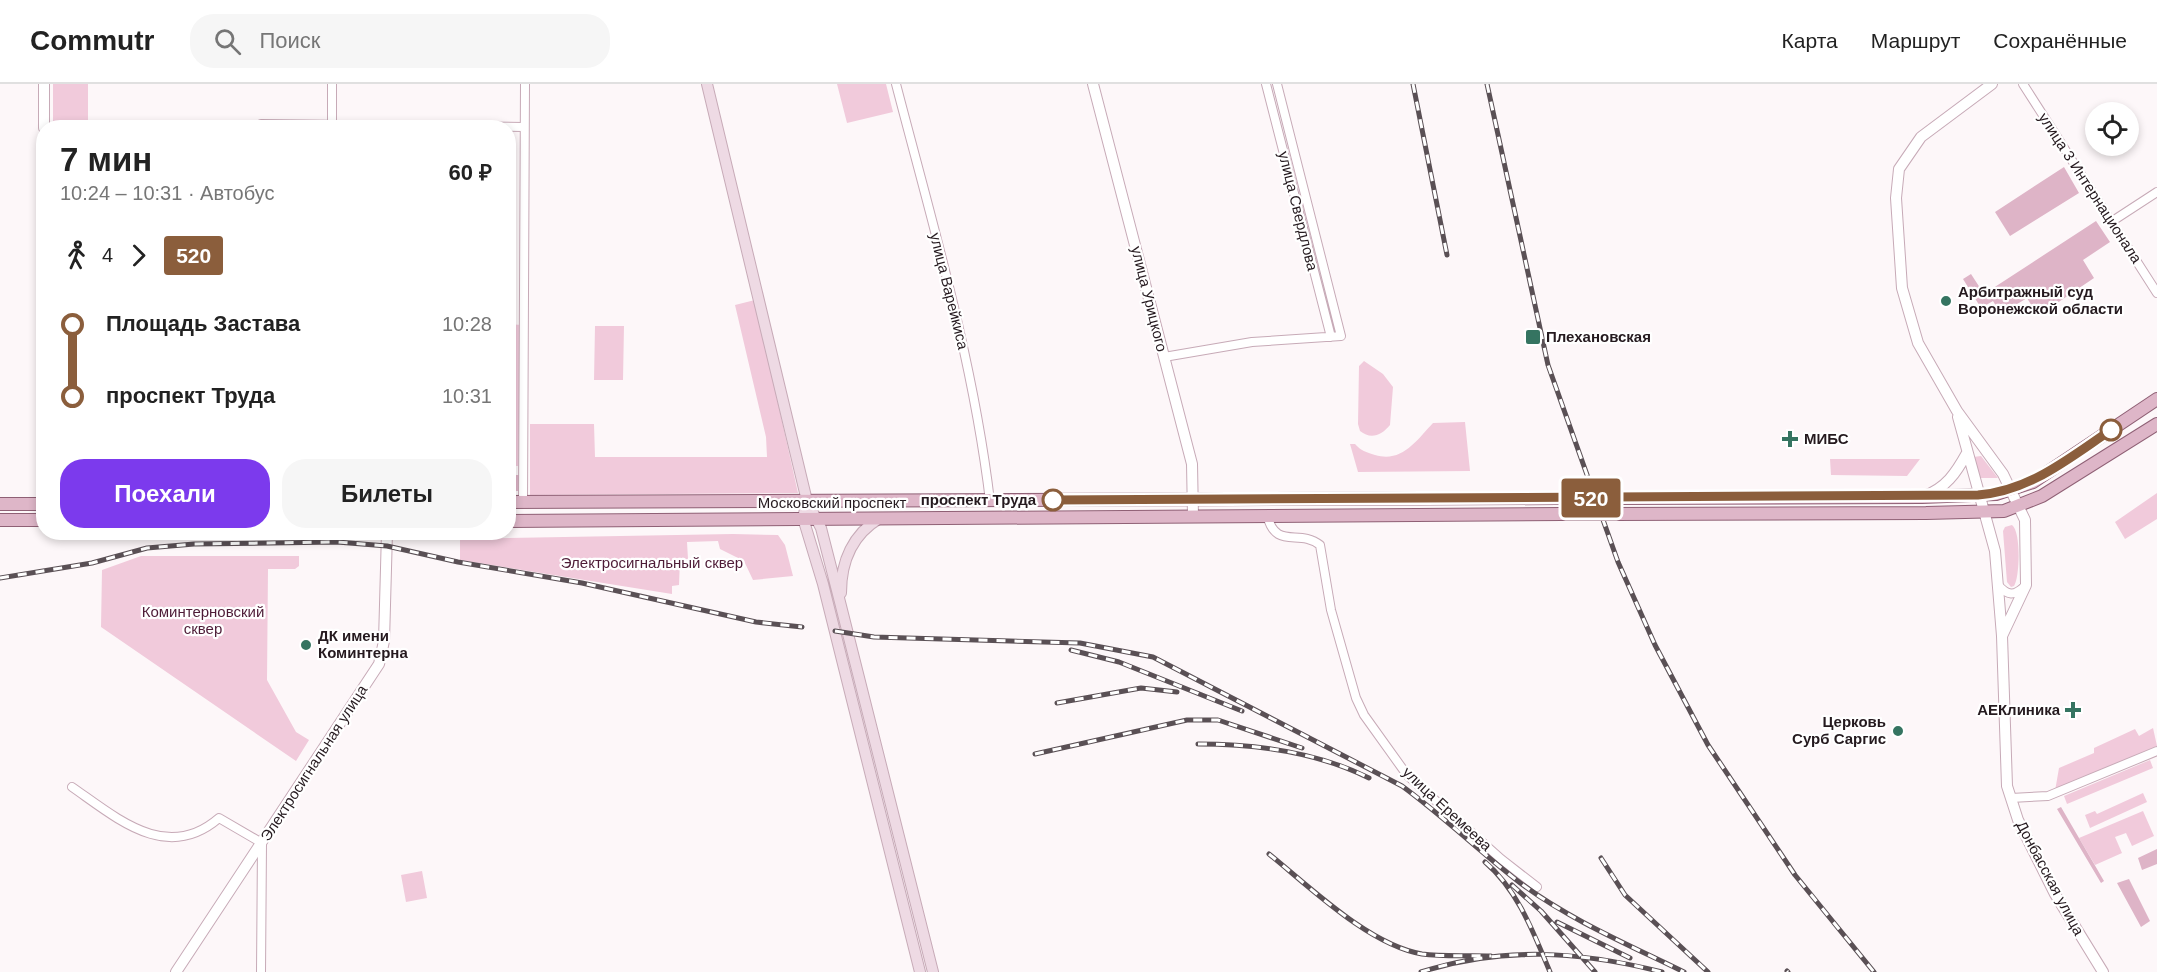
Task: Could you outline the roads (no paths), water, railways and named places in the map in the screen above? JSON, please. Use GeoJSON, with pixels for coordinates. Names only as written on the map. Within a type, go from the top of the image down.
{"type":"FeatureCollection","features":[{"type":"Feature","properties":{"kind":"main road"},"geometry":{"type":"LineString","coordinates":[[707,84],[807,501],[822,580],[920,972]]}},
{"type":"Feature","properties":{"kind":"main road","name":"Московский проспект"},"geometry":{"type":"LineString","coordinates":[[516,502],[1978,495],[2012,489],[2033,482],[2157,399]]}},
{"type":"Feature","properties":{"kind":"main road","name":"Московский проспект"},"geometry":{"type":"LineString","coordinates":[[516,520],[2004,511],[2042,496],[2157,424]]}},
{"type":"Feature","properties":{"kind":"main road"},"geometry":{"type":"LineString","coordinates":[[0,504],[36,504]]}},
{"type":"Feature","properties":{"kind":"main road"},"geometry":{"type":"LineString","coordinates":[[840,602],[842,576],[852,543],[870,524],[881,517]]}},
{"type":"Feature","properties":{"kind":"main road"},"geometry":{"type":"LineString","coordinates":[[809,518],[840,602],[933,972]]}},
{"type":"Feature","properties":{"kind":"main road"},"geometry":{"type":"LineString","coordinates":[[0,520],[36,520]]}},
{"type":"Feature","properties":{"kind":"street"},"geometry":{"type":"LineString","coordinates":[[44,84],[44,120]]}},
{"type":"Feature","properties":{"kind":"street"},"geometry":{"type":"LineString","coordinates":[[332,84],[332,120]]}},
{"type":"Feature","properties":{"kind":"street"},"geometry":{"type":"LineString","coordinates":[[523,502],[525,84]]}},
{"type":"Feature","properties":{"kind":"street","name":"улица Варейкиса"},"geometry":{"type":"LineString","coordinates":[[896,84],[964,348],[980,424],[990,501]]}},
{"type":"Feature","properties":{"kind":"street","name":"улица Урицкого"},"geometry":{"type":"LineString","coordinates":[[1093,84],[1192,464],[1193,516]]}},
{"type":"Feature","properties":{"kind":"street","name":"улица Свердлова"},"geometry":{"type":"LineString","coordinates":[[1266,84],[1331,337],[1341,336],[1277,84]]}},
{"type":"Feature","properties":{"kind":"street"},"geometry":{"type":"LineString","coordinates":[[1957,411],[1926,359],[1911,326],[1898,258],[1896,198],[1899,169],[1921,137],[1992,84]]}},
{"type":"Feature","properties":{"kind":"street","name":"улица 3 Интернационала"},"geometry":{"type":"LineString","coordinates":[[2023,84],[2157,293]]}},
{"type":"Feature","properties":{"kind":"street"},"geometry":{"type":"LineString","coordinates":[[516,127],[524,127]]}},
{"type":"Feature","properties":{"kind":"street"},"geometry":{"type":"LineString","coordinates":[[2111,222],[2157,192]]}},
{"type":"Feature","properties":{"kind":"street"},"geometry":{"type":"LineString","coordinates":[[1164,357],[1252,342],[1331,337]]}},
{"type":"Feature","properties":{"kind":"street","name":"Донбасская улица"},"geometry":{"type":"LineString","coordinates":[[1957,411],[2012,489],[2026,528],[2026,585],[2002,636]]}},
{"type":"Feature","properties":{"kind":"street","name":"Донбасская улица"},"geometry":{"type":"LineString","coordinates":[[1957,411],[1995,551],[2002,636],[2007,786],[2018,820],[2055,894],[2103,972]]}},
{"type":"Feature","properties":{"kind":"street"},"geometry":{"type":"LineString","coordinates":[[1922,497],[1936,491],[1953,477],[1967,453],[1981,450],[1988,452]]}},
{"type":"Feature","properties":{"kind":"street","name":"улица Еремеева"},"geometry":{"type":"LineString","coordinates":[[1267,515],[1275,533],[1284,537],[1311,538],[1320,545],[1331,610],[1356,698],[1387,749],[1407,775],[1501,859],[1537,887]]}},
{"type":"Feature","properties":{"kind":"street","name":"Электросигнальная улица"},"geometry":{"type":"LineString","coordinates":[[176,972],[379,664],[384,641],[387,540]]}},
{"type":"Feature","properties":{"kind":"street"},"geometry":{"type":"LineString","coordinates":[[1998,585],[2005,593],[2011,594],[2017,594],[2026,585]]}},
{"type":"Feature","properties":{"kind":"street"},"geometry":{"type":"LineString","coordinates":[[2011,798],[2048,796],[2157,752]]}},
{"type":"Feature","properties":{"kind":"street"},"geometry":{"type":"LineString","coordinates":[[72,787],[138,829],[164,838],[187,837],[207,828],[219,818],[262,843],[261,972]]}},
{"type":"Feature","properties":{"kind":"railway"},"geometry":{"type":"LineString","coordinates":[[1413,84],[1447,255]]}},
{"type":"Feature","properties":{"kind":"railway"},"geometry":{"type":"LineString","coordinates":[[1487,84],[1548,365],[1618,562],[1655,645],[1708,745],[1795,875],[1874,972]]}},
{"type":"Feature","properties":{"kind":"railway"},"geometry":{"type":"LineString","coordinates":[[0,578],[92,563],[147,548],[194,544],[337,542],[387,546],[458,562],[582,583],[756,622],[802,627]]}},
{"type":"Feature","properties":{"kind":"railway"},"geometry":{"type":"LineString","coordinates":[[835,631],[874,637],[1080,643],[1153,657],[1402,786],[1538,895],[1599,931],[1684,972]]}},
{"type":"Feature","properties":{"kind":"railway"},"geometry":{"type":"LineString","coordinates":[[1071,650],[1119,662],[1242,711]]}},
{"type":"Feature","properties":{"kind":"railway"},"geometry":{"type":"LineString","coordinates":[[1057,703],[1141,688],[1177,692]]}},
{"type":"Feature","properties":{"kind":"railway"},"geometry":{"type":"LineString","coordinates":[[1035,754],[1187,720],[1218,720],[1302,748]]}},
{"type":"Feature","properties":{"kind":"railway"},"geometry":{"type":"LineString","coordinates":[[1198,744],[1285,751],[1328,762],[1369,778]]}},
{"type":"Feature","properties":{"kind":"railway"},"geometry":{"type":"LineString","coordinates":[[1269,854],[1321,898],[1382,939],[1422,954],[1491,956]]}},
{"type":"Feature","properties":{"kind":"railway"},"geometry":{"type":"LineString","coordinates":[[1601,858],[1625,895],[1708,972]]}},
{"type":"Feature","properties":{"kind":"railway"},"geometry":{"type":"LineString","coordinates":[[1485,862],[1497,873],[1516,899],[1550,972]]}},
{"type":"Feature","properties":{"kind":"railway"},"geometry":{"type":"LineString","coordinates":[[1512,885],[1541,911],[1595,972]]}},
{"type":"Feature","properties":{"kind":"railway"},"geometry":{"type":"LineString","coordinates":[[1557,922],[1630,958]]}},
{"type":"Feature","properties":{"kind":"railway"},"geometry":{"type":"LineString","coordinates":[[1421,972],[1482,958],[1541,954],[1601,959],[1662,972]]}},
{"type":"Feature","properties":{"kind":"place","name":"Арбитражный суд Воронежской области"},"geometry":{"type":"Point","coordinates":[1946,301]}},
{"type":"Feature","properties":{"kind":"place","name":"Плехановская"},"geometry":{"type":"Point","coordinates":[1533,337]}},
{"type":"Feature","properties":{"kind":"place","name":"МИБС"},"geometry":{"type":"Point","coordinates":[1790,439]}},
{"type":"Feature","properties":{"kind":"place","name":"проспект Труда"},"geometry":{"type":"Point","coordinates":[1053,500]}},
{"type":"Feature","properties":{"kind":"place","name":"ДК имени Коминтерна"},"geometry":{"type":"Point","coordinates":[306,645]}},
{"type":"Feature","properties":{"kind":"place","name":"АЕКлиника"},"geometry":{"type":"Point","coordinates":[2073,710]}},
{"type":"Feature","properties":{"kind":"place","name":"Церковь Сурб Саргис"},"geometry":{"type":"Point","coordinates":[1898,731]}},
{"type":"Feature","properties":{"kind":"park label","name":"Электросигнальный сквер"},"geometry":{"type":"Point","coordinates":[652,563]}},
{"type":"Feature","properties":{"kind":"park label","name":"Коминтерновский сквер"},"geometry":{"type":"Point","coordinates":[203,620]}}]}
